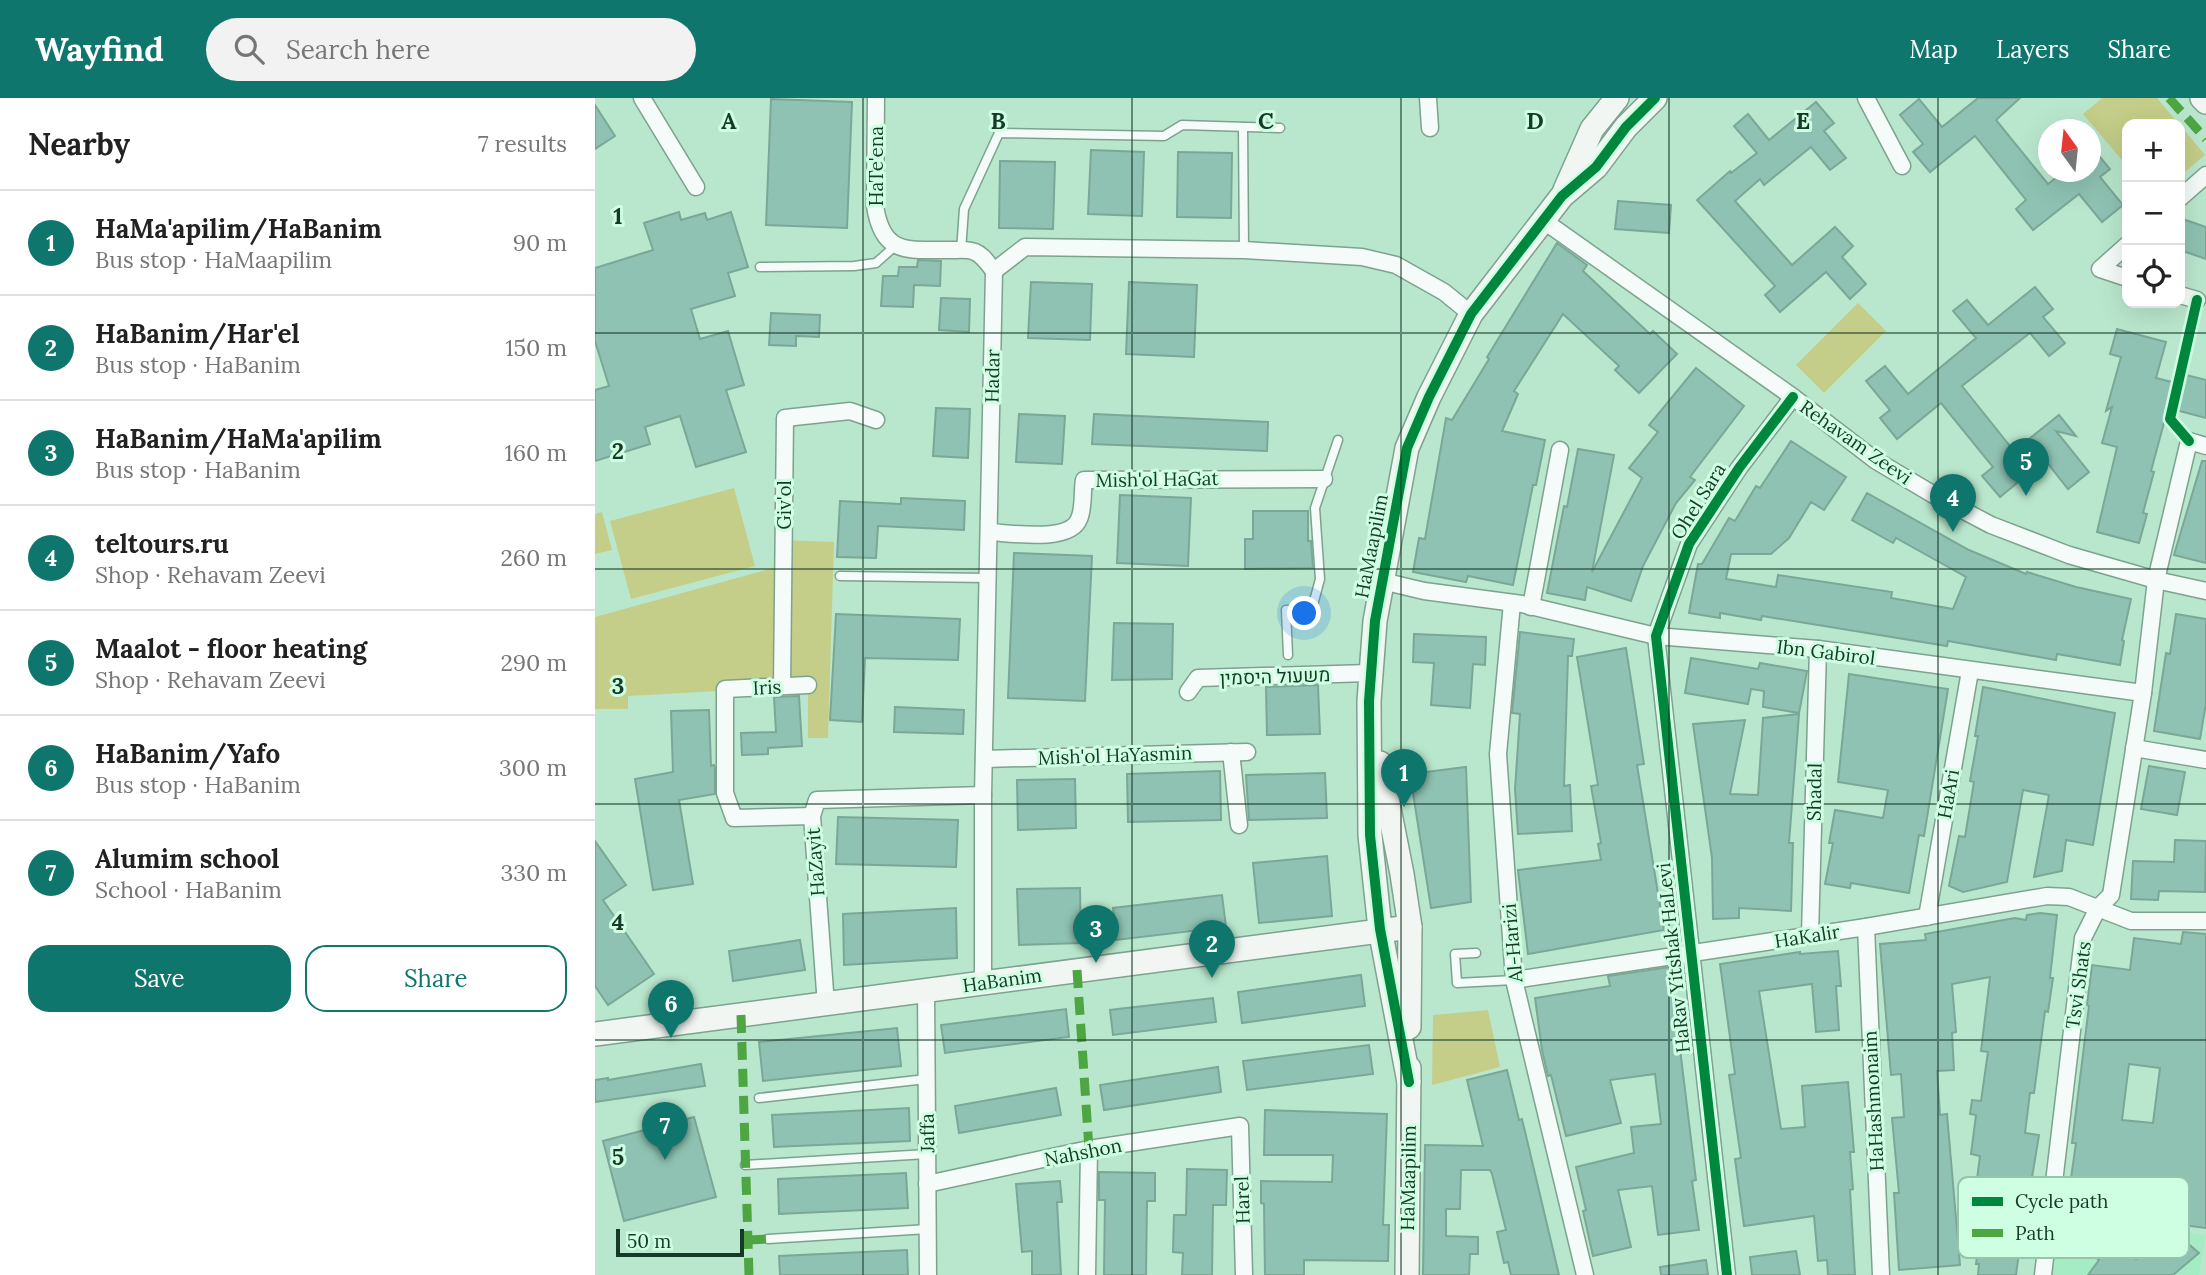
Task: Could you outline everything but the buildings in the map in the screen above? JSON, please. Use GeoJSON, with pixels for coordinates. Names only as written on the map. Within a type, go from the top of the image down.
{"type":"FeatureCollection","features":[{"type":"Feature","properties":{"kind":"street"},"geometry":{"type":"LineString","coordinates":[[642,98],[696,187]]}},
{"type":"Feature","properties":{"kind":"street","name":"HaTe'ena"},"geometry":{"type":"LineString","coordinates":[[876,98],[875,206],[884,238],[895,246]]}},
{"type":"Feature","properties":{"kind":"street"},"geometry":{"type":"LineString","coordinates":[[1428,98],[1430,128]]}},
{"type":"Feature","properties":{"kind":"street","name":"HaMaapilim"},"geometry":{"type":"LineString","coordinates":[[1409,1082],[1380,929],[1370,835],[1369,701],[1375,621],[1408,448],[1429,397],[1471,314],[1562,196],[1592,129],[1617,98]]}},
{"type":"Feature","properties":{"kind":"street","name":"HaMaapilim"},"geometry":{"type":"LineString","coordinates":[[1562,196],[1596,167],[1626,127],[1655,98]]}},
{"type":"Feature","properties":{"kind":"street"},"geometry":{"type":"LineString","coordinates":[[1865,98],[1902,166]]}},
{"type":"Feature","properties":{"kind":"street"},"geometry":{"type":"LineString","coordinates":[[2202,98],[2206,102]]}},
{"type":"Feature","properties":{"kind":"street"},"geometry":{"type":"LineString","coordinates":[[2185,194],[2206,175]]}},
{"type":"Feature","properties":{"kind":"street","name":"Rehavam Zeevi"},"geometry":{"type":"LineString","coordinates":[[1544,221],[1793,397],[1875,460],[1934,495],[1991,525],[2069,555],[2156,580],[2206,590]]}},
{"type":"Feature","properties":{"kind":"street"},"geometry":{"type":"LineString","coordinates":[[895,246],[906,249],[974,251],[983,257],[994,271],[1025,247],[1244,250],[1362,257],[1396,265],[1444,292],[1471,314]]}},
{"type":"Feature","properties":{"kind":"street"},"geometry":{"type":"LineString","coordinates":[[2122,249],[2100,269],[2122,276]]}},
{"type":"Feature","properties":{"kind":"street","name":"Hadar"},"geometry":{"type":"LineString","coordinates":[[983,982],[982,795],[994,271]]}},
{"type":"Feature","properties":{"kind":"street"},"geometry":{"type":"LineString","coordinates":[[2185,296],[2197,300]]}},
{"type":"Feature","properties":{"kind":"street","name":"Ohel Sara"},"geometry":{"type":"LineString","coordinates":[[1656,636],[1689,544],[1739,468],[1793,397]]}},
{"type":"Feature","properties":{"kind":"street","name":"Giv'ol"},"geometry":{"type":"LineString","coordinates":[[782,686],[785,418],[850,411],[876,420]]}},
{"type":"Feature","properties":{"kind":"street","name":"Tsvi Shats"},"geometry":{"type":"LineString","coordinates":[[2055,1177],[2083,938],[2098,908],[2112,895],[2143,694],[2156,580],[2189,441],[2206,446]]}},
{"type":"Feature","properties":{"kind":"street"},"geometry":{"type":"LineString","coordinates":[[1531,607],[1560,450]]}},
{"type":"Feature","properties":{"kind":"street","name":"Mish'ol HaGat"},"geometry":{"type":"LineString","coordinates":[[989,532],[1056,534],[1070,531],[1079,520],[1084,480],[1324,479]]}},
{"type":"Feature","properties":{"kind":"street","name":"Ibn Gabirol"},"geometry":{"type":"LineString","coordinates":[[1382,582],[1424,591],[1512,603],[1656,636],[1818,649],[2143,694]]}},
{"type":"Feature","properties":{"kind":"street","name":"Al-Harizi"},"geometry":{"type":"LineString","coordinates":[[1512,603],[1498,754],[1514,980],[1585,1275]]}},
{"type":"Feature","properties":{"kind":"street","name":"HaRav Yitshak HaLevi"},"geometry":{"type":"LineString","coordinates":[[1656,636],[1727,1275]]}},
{"type":"Feature","properties":{"kind":"street","name":"Shadal"},"geometry":{"type":"LineString","coordinates":[[1810,935],[1818,649]]}},
{"type":"Feature","properties":{"kind":"street","name":"HaAri"},"geometry":{"type":"LineString","coordinates":[[1927,917],[1970,671]]}},
{"type":"Feature","properties":{"kind":"street","name":"משעול היסמין"},"geometry":{"type":"LineString","coordinates":[[1188,692],[1198,678],[1369,673]]}},
{"type":"Feature","properties":{"kind":"street","name":"Iris"},"geometry":{"type":"LineString","coordinates":[[808,685],[725,689],[725,793],[734,818],[776,817],[815,808]]}},
{"type":"Feature","properties":{"kind":"street","name":"HaMaapilim"},"geometry":{"type":"LineString","coordinates":[[1369,701],[1410,927],[1407,1275]]}},
{"type":"Feature","properties":{"kind":"street"},"geometry":{"type":"LineString","coordinates":[[2134,748],[2206,760]]}},
{"type":"Feature","properties":{"kind":"street","name":"Mish'ol HaYasmin"},"geometry":{"type":"LineString","coordinates":[[984,759],[1239,752],[1239,825]]}},
{"type":"Feature","properties":{"kind":"street","name":"HaZayit"},"geometry":{"type":"LineString","coordinates":[[826,1005],[815,808],[982,795]]}},
{"type":"Feature","properties":{"kind":"street","name":"HaKalir"},"geometry":{"type":"LineString","coordinates":[[1514,980],[1865,927],[2047,896],[2069,897],[2131,921],[2206,921]]}},
{"type":"Feature","properties":{"kind":"street","name":"HaBanim"},"geometry":{"type":"LineString","coordinates":[[595,1034],[1410,927]]}},
{"type":"Feature","properties":{"kind":"street","name":"HaHashmonaim"},"geometry":{"type":"LineString","coordinates":[[1865,927],[1881,1275]]}},
{"type":"Feature","properties":{"kind":"street","name":"Jaffa"},"geometry":{"type":"LineString","coordinates":[[926,990],[928,1275]]}},
{"type":"Feature","properties":{"kind":"street","name":"Nahshon"},"geometry":{"type":"LineString","coordinates":[[927,1184],[1089,1149],[1240,1126]]}},
{"type":"Feature","properties":{"kind":"street","name":"Harel"},"geometry":{"type":"LineString","coordinates":[[1240,1126],[1244,1275]]}},
{"type":"Feature","properties":{"kind":"street"},"geometry":{"type":"LineString","coordinates":[[1087,1275],[1089,1149]]}},
{"type":"Feature","properties":{"kind":"lane"},"geometry":{"type":"LineString","coordinates":[[961,251],[964,209],[999,133],[1164,136],[1182,125],[1280,128]]}},
{"type":"Feature","properties":{"kind":"lane"},"geometry":{"type":"LineString","coordinates":[[1243,127],[1244,250]]}},
{"type":"Feature","properties":{"kind":"lane"},"geometry":{"type":"LineString","coordinates":[[759,267],[854,266],[876,263],[895,246]]}},
{"type":"Feature","properties":{"kind":"lane"},"geometry":{"type":"LineString","coordinates":[[1288,655],[1286,610],[1303,609],[1313,605],[1316,596],[1319,552],[1315,509],[1338,440]]}},
{"type":"Feature","properties":{"kind":"lane"},"geometry":{"type":"LineString","coordinates":[[840,576],[988,578]]}},
{"type":"Feature","properties":{"kind":"lane"},"geometry":{"type":"LineString","coordinates":[[1476,953],[1455,954],[1457,983],[1514,980]]}},
{"type":"Feature","properties":{"kind":"lane"},"geometry":{"type":"LineString","coordinates":[[759,1098],[926,1079]]}},
{"type":"Feature","properties":{"kind":"lane"},"geometry":{"type":"LineString","coordinates":[[745,1165],[927,1154]]}},
{"type":"Feature","properties":{"kind":"lane"},"geometry":{"type":"LineString","coordinates":[[768,1239],[928,1230]]}},
{"type":"Feature","properties":{"kind":"shaded area"},"geometry":{"type":"Polygon","coordinates":[[[2102,98],[2157,98],[2175,119],[2122,119],[2122,160],[2101,135],[2101,119],[2087,119],[2083,114],[2102,98]]]}},
{"type":"Feature","properties":{"kind":"shaded area"},"geometry":{"type":"Polygon","coordinates":[[[2185,131],[2205,155],[2185,172],[2185,131]]]}},
{"type":"Feature","properties":{"kind":"shaded area"},"geometry":{"type":"Polygon","coordinates":[[[1858,303],[1886,331],[1824,393],[1796,365],[1858,303]]]}},
{"type":"Feature","properties":{"kind":"shaded area"},"geometry":{"type":"Polygon","coordinates":[[[734,488],[755,566],[631,599],[610,521],[734,488]]]}},
{"type":"Feature","properties":{"kind":"shaded area"},"geometry":{"type":"Polygon","coordinates":[[[602,512],[612,550],[595,554],[595,514],[602,512]]]}},
{"type":"Feature","properties":{"kind":"shaded area"},"geometry":{"type":"Polygon","coordinates":[[[784,540],[834,542],[828,738],[808,738],[808,686],[628,696],[628,709],[595,709],[595,617],[784,565],[784,540]]]}},
{"type":"Feature","properties":{"kind":"shaded area"},"geometry":{"type":"Polygon","coordinates":[[[1488,1010],[1500,1067],[1432,1085],[1433,1015],[1488,1010]]]}},
{"type":"Feature","properties":{"kind":"shaded area"},"geometry":{"type":"Polygon","coordinates":[[[2189,1233],[2206,1235],[2199,1275],[2051,1275],[2053,1258],[2189,1258],[2189,1233]]]}},
{"type":"Feature","properties":{"kind":"marked path"},"geometry":{"type":"LineString","coordinates":[[2169,98],[2206,139]]}},
{"type":"Feature","properties":{"kind":"marked path"},"geometry":{"type":"LineString","coordinates":[[1077,970],[1089,1149]]}},
{"type":"Feature","properties":{"kind":"marked path"},"geometry":{"type":"LineString","coordinates":[[741,1015],[749,1275]]}},
{"type":"Feature","properties":{"kind":"marked path"},"geometry":{"type":"LineString","coordinates":[[748,1240],[768,1239]]}},
{"type":"Feature","properties":{"kind":"cycle path"},"geometry":{"type":"LineString","coordinates":[[1409,1082],[1380,929],[1370,835],[1369,701],[1375,621],[1407,448],[1429,397],[1471,314],[1562,196],[1596,167],[1626,127],[1655,98]]}},
{"type":"Feature","properties":{"kind":"cycle path"},"geometry":{"type":"LineString","coordinates":[[2189,441],[2170,419],[2197,300]]}},
{"type":"Feature","properties":{"kind":"cycle path"},"geometry":{"type":"LineString","coordinates":[[1727,1275],[1656,636],[1689,544],[1739,468],[1793,397]]}},
{"type":"Feature","properties":{"kind":"place","name":"Maalot - floor heating"},"geometry":{"type":"Point","coordinates":[2026,496]}},
{"type":"Feature","properties":{"kind":"place","name":"teltours.ru"},"geometry":{"type":"Point","coordinates":[1953,532]}},
{"type":"Feature","properties":{"kind":"place","name":"HaMa'apilim/HaBanim"},"geometry":{"type":"Point","coordinates":[1404,807]}},
{"type":"Feature","properties":{"kind":"place","name":"HaBanim/HaMa'apilim"},"geometry":{"type":"Point","coordinates":[1096,963]}},
{"type":"Feature","properties":{"kind":"place","name":"HaBanim/Har'el"},"geometry":{"type":"Point","coordinates":[1212,978]}},
{"type":"Feature","properties":{"kind":"place","name":"HaBanim/Yafo"},"geometry":{"type":"Point","coordinates":[671,1038]}},
{"type":"Feature","properties":{"kind":"place","name":"Alumim school"},"geometry":{"type":"Point","coordinates":[665,1160]}}]}
